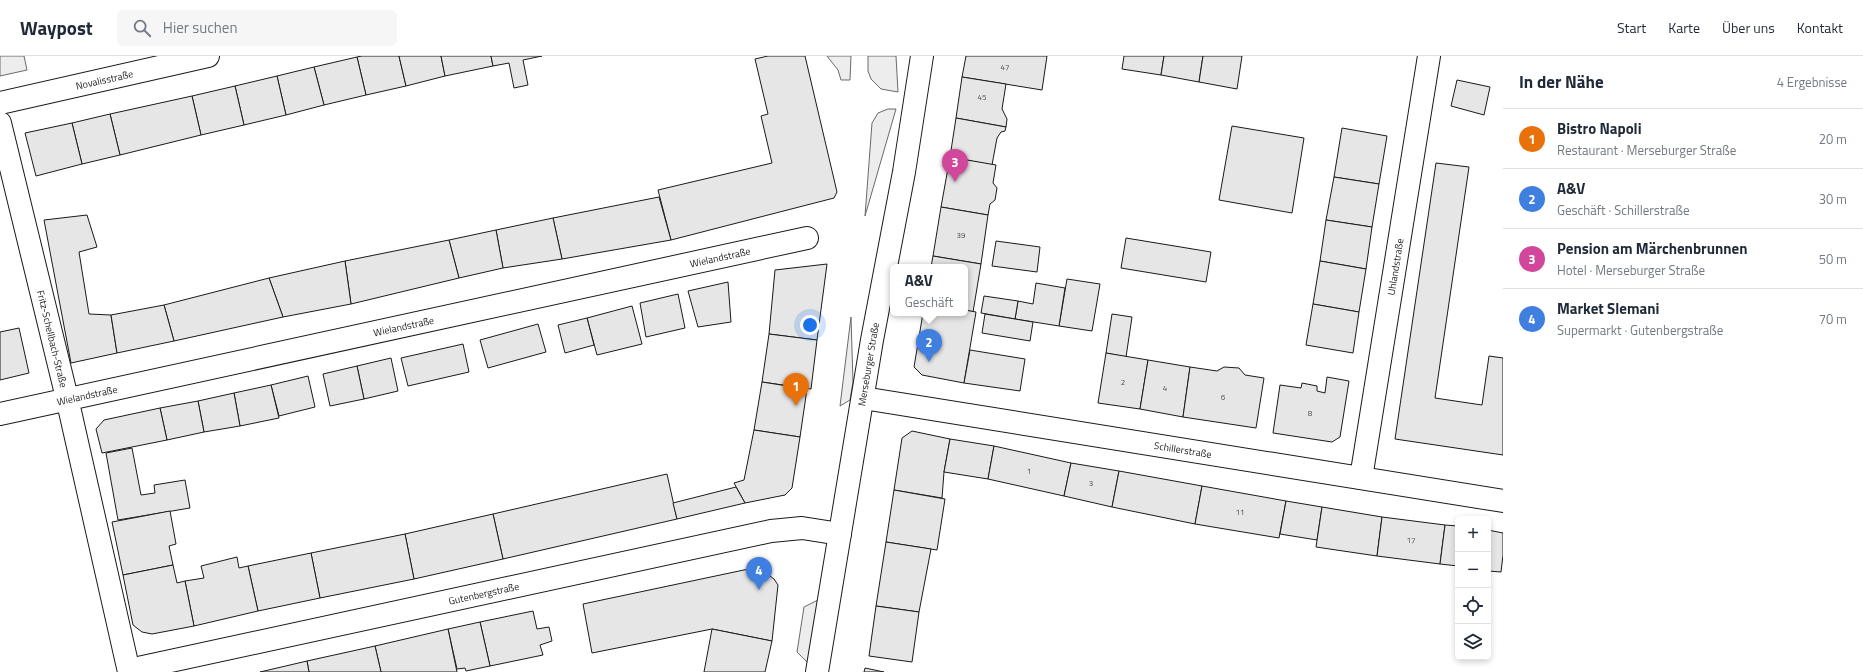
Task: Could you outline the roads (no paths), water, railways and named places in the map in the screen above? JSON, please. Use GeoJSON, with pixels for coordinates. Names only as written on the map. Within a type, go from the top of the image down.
{"type":"FeatureCollection","features":[{"type":"Feature","properties":{"kind":"street","name":"Novalisstraße"},"geometry":{"type":"LineString","coordinates":[[0,103],[208,56]]}},
{"type":"Feature","properties":{"kind":"street","name":"Merseburger Straße"},"geometry":{"type":"LineString","coordinates":[[817,672],[863,398],[904,172],[922,56]]}},
{"type":"Feature","properties":{"kind":"street","name":"Uhlandstraße"},"geometry":{"type":"LineString","coordinates":[[1361,478],[1429,56]]}},
{"type":"Feature","properties":{"kind":"street","name":"Fritz-Schellbach-Straße"},"geometry":{"type":"LineString","coordinates":[[0,123],[67,398],[129,671]]}},
{"type":"Feature","properties":{"kind":"street","name":"Wielandstraße"},"geometry":{"type":"LineString","coordinates":[[0,414],[67,398],[807,238]]}},
{"type":"Feature","properties":{"kind":"street","name":"Schillerstraße"},"geometry":{"type":"LineString","coordinates":[[863,398],[911,407],[1503,501]]}},
{"type":"Feature","properties":{"kind":"street","name":"Gutenbergstraße"},"geometry":{"type":"LineString","coordinates":[[129,671],[771,531],[802,528],[840,534]]}},
{"type":"Feature","properties":{"kind":"place","name":"Pension am Märchenbrunnen"},"geometry":{"type":"Point","coordinates":[955,182]}},
{"type":"Feature","properties":{"kind":"place","name":"A&V"},"geometry":{"type":"Point","coordinates":[929,362]}},
{"type":"Feature","properties":{"kind":"place","name":"Bistro Napoli"},"geometry":{"type":"Point","coordinates":[796,406]}},
{"type":"Feature","properties":{"kind":"place","name":"Market Slemani"},"geometry":{"type":"Point","coordinates":[759,590]}}]}
